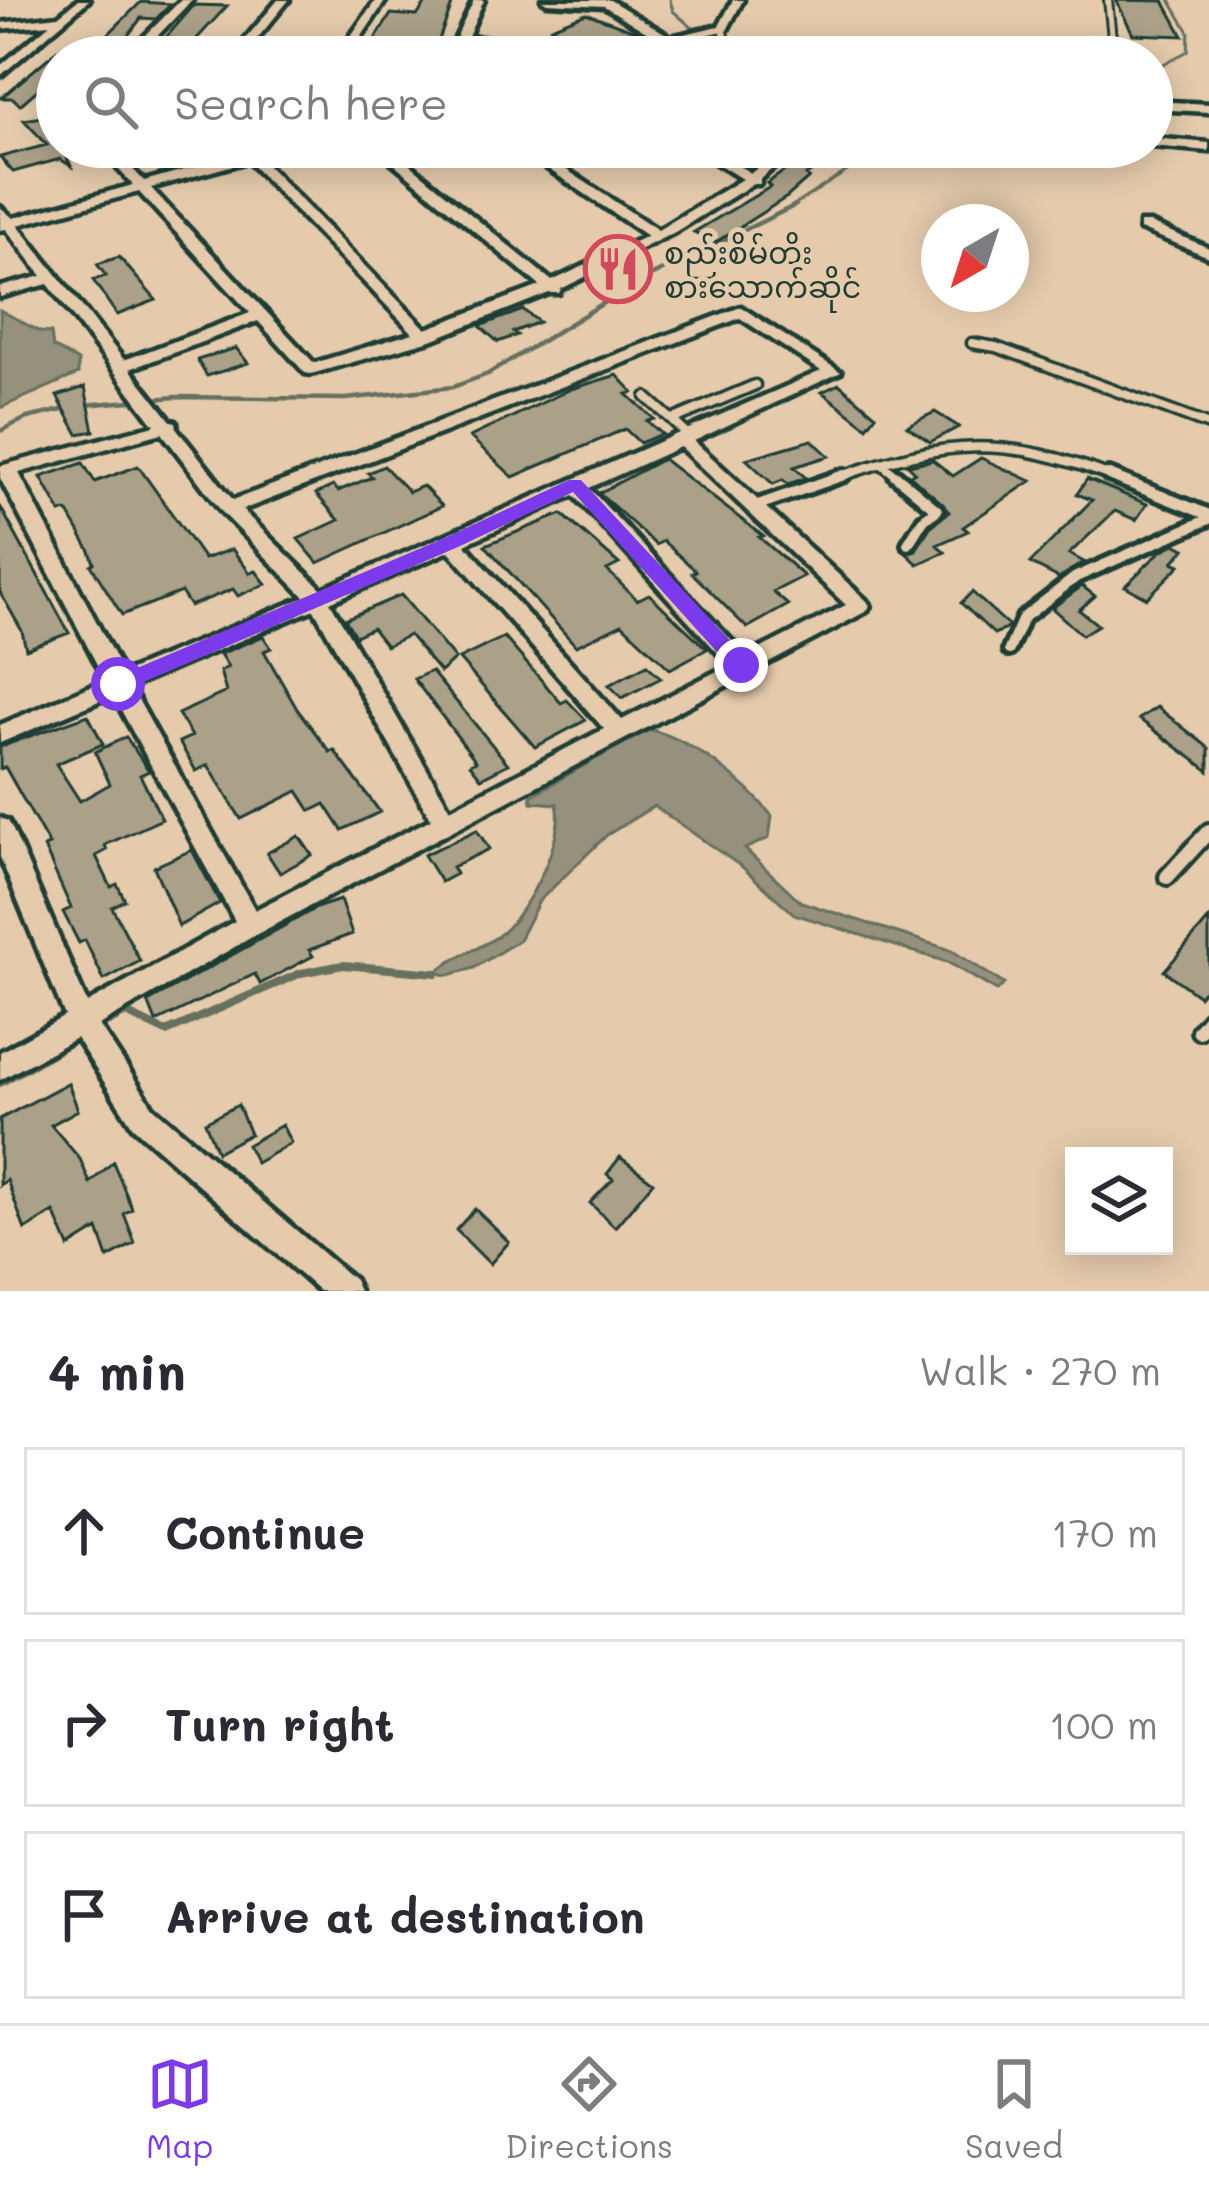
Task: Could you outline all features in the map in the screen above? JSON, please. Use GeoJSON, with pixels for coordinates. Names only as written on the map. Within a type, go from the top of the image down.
{"type":"FeatureCollection","features":[{"type":"Feature","properties":{"kind":"street"},"geometry":{"type":"LineString","coordinates":[[43,36],[84,0]]}},
{"type":"Feature","properties":{"kind":"street"},"geometry":{"type":"LineString","coordinates":[[151,36],[187,0]]}},
{"type":"Feature","properties":{"kind":"street"},"geometry":{"type":"LineString","coordinates":[[254,36],[284,0]]}},
{"type":"Feature","properties":{"kind":"street"},"geometry":{"type":"LineString","coordinates":[[356,36],[381,0]]}},
{"type":"Feature","properties":{"kind":"street"},"geometry":{"type":"LineString","coordinates":[[464,36],[478,0]]}},
{"type":"Feature","properties":{"kind":"street"},"geometry":{"type":"LineString","coordinates":[[547,0],[602,2],[656,36]]}},
{"type":"Feature","properties":{"kind":"street"},"geometry":{"type":"LineString","coordinates":[[682,36],[723,28],[738,0]]}},
{"type":"Feature","properties":{"kind":"street"},"geometry":{"type":"LineString","coordinates":[[0,26],[64,19]]}},
{"type":"Feature","properties":{"kind":"street"},"geometry":{"type":"LineString","coordinates":[[0,72],[36,42]]}},
{"type":"Feature","properties":{"kind":"street"},"geometry":{"type":"LineString","coordinates":[[1173,106],[1209,108]]}},
{"type":"Feature","properties":{"kind":"street"},"geometry":{"type":"LineString","coordinates":[[1173,144],[1209,147]]}},
{"type":"Feature","properties":{"kind":"street"},"geometry":{"type":"LineString","coordinates":[[124,168],[311,369],[424,337],[554,290],[754,181],[769,168]]}},
{"type":"Feature","properties":{"kind":"street"},"geometry":{"type":"LineString","coordinates":[[197,168],[142,187],[2,220],[170,426],[229,508],[317,597],[445,822]]}},
{"type":"Feature","properties":{"kind":"street"},"geometry":{"type":"LineString","coordinates":[[262,168],[424,337]]}},
{"type":"Feature","properties":{"kind":"street"},"geometry":{"type":"LineString","coordinates":[[406,168],[554,290]]}},
{"type":"Feature","properties":{"kind":"street"},"geometry":{"type":"LineString","coordinates":[[555,168],[657,236]]}},
{"type":"Feature","properties":{"kind":"street"},"geometry":{"type":"LineString","coordinates":[[732,168],[754,181]]}},
{"type":"Feature","properties":{"kind":"street"},"geometry":{"type":"LineString","coordinates":[[1145,226],[1209,253]]}},
{"type":"Feature","properties":{"kind":"street"},"geometry":{"type":"LineString","coordinates":[[0,292],[52,278]]}},
{"type":"Feature","properties":{"kind":"street"},"geometry":{"type":"LineString","coordinates":[[0,734],[452,542],[680,431],[833,372],[741,312],[229,508]]}},
{"type":"Feature","properties":{"kind":"street"},"geometry":{"type":"LineString","coordinates":[[123,367],[261,314]]}},
{"type":"Feature","properties":{"kind":"street"},"geometry":{"type":"LineString","coordinates":[[170,426],[4,471],[250,925]]}},
{"type":"Feature","properties":{"kind":"street"},"geometry":{"type":"LineString","coordinates":[[0,1067],[250,925],[617,729],[860,606],[680,431]]}},
{"type":"Feature","properties":{"kind":"street"},"geometry":{"type":"LineString","coordinates":[[575,484],[741,665]]}},
{"type":"Feature","properties":{"kind":"street"},"geometry":{"type":"LineString","coordinates":[[452,542],[617,729]]}},
{"type":"Feature","properties":{"kind":"street"},"geometry":{"type":"LineString","coordinates":[[0,828],[82,1023],[143,1117],[343,1291]]}},
{"type":"Feature","properties":{"kind":"lane"},"geometry":{"type":"LineString","coordinates":[[1108,0],[1112,36]]}},
{"type":"Feature","properties":{"kind":"lane"},"geometry":{"type":"LineString","coordinates":[[723,28],[726,36]]}},
{"type":"Feature","properties":{"kind":"lane"},"geometry":{"type":"LineString","coordinates":[[972,343],[996,347],[1209,425]]}},
{"type":"Feature","properties":{"kind":"lane"},"geometry":{"type":"LineString","coordinates":[[646,397],[680,431],[755,385]]}},
{"type":"Feature","properties":{"kind":"lane"},"geometry":{"type":"LineString","coordinates":[[758,505],[884,465],[962,448],[1012,447],[1209,517]]}},
{"type":"Feature","properties":{"kind":"lane"},"geometry":{"type":"LineString","coordinates":[[884,465],[937,510],[923,520],[908,544]]}},
{"type":"Feature","properties":{"kind":"lane"},"geometry":{"type":"LineString","coordinates":[[1009,650],[1023,618],[1076,577],[1209,517]]}},
{"type":"Feature","properties":{"kind":"lane"},"geometry":{"type":"LineString","coordinates":[[1167,878],[1209,831]]}},
{"type":"Feature","properties":{"kind":"shaded area"},"geometry":{"type":"Polygon","coordinates":[[[0,310],[40,332],[51,333],[53,347],[78,361],[78,374],[0,408],[0,310]]]}},
{"type":"Feature","properties":{"kind":"shaded area"},"geometry":{"type":"Polygon","coordinates":[[[647,729],[699,752],[761,803],[772,816],[769,838],[745,849],[801,902],[951,950],[1004,984],[997,991],[947,962],[794,914],[742,867],[654,806],[607,835],[539,901],[519,940],[474,968],[449,975],[436,973],[502,933],[533,891],[550,854],[558,818],[557,804],[532,802],[531,796],[647,729]]]}},
{"type":"Feature","properties":{"kind":"building"},"geometry":{"type":"Polygon","coordinates":[[[428,0],[453,2],[440,36],[377,36],[391,14],[417,16],[428,0]]]}},
{"type":"Feature","properties":{"kind":"building"},"geometry":{"type":"Polygon","coordinates":[[[1116,0],[1164,1],[1183,36],[1133,34],[1116,0]]]}},
{"type":"Feature","properties":{"kind":"building"},"geometry":{"type":"Polygon","coordinates":[[[141,2],[171,4],[156,19],[141,18],[128,36],[106,36],[141,2]]]}},
{"type":"Feature","properties":{"kind":"building"},"geometry":{"type":"Polygon","coordinates":[[[194,5],[227,6],[199,36],[167,36],[194,5]]]}},
{"type":"Feature","properties":{"kind":"building"},"geometry":{"type":"Polygon","coordinates":[[[586,13],[645,36],[566,36],[551,27],[586,13]]]}},
{"type":"Feature","properties":{"kind":"building"},"geometry":{"type":"Polygon","coordinates":[[[36,68],[36,91],[20,105],[13,98],[1,98],[36,68]]]}},
{"type":"Feature","properties":{"kind":"building"},"geometry":{"type":"Polygon","coordinates":[[[36,118],[36,133],[24,120],[36,118]]]}},
{"type":"Feature","properties":{"kind":"building"},"geometry":{"type":"Polygon","coordinates":[[[36,148],[36,166],[13,172],[0,157],[36,148]]]}},
{"type":"Feature","properties":{"kind":"building"},"geometry":{"type":"Polygon","coordinates":[[[789,168],[818,168],[787,197],[716,242],[694,232],[770,187],[767,183],[789,168]]]}},
{"type":"Feature","properties":{"kind":"building"},"geometry":{"type":"Polygon","coordinates":[[[119,257],[156,300],[117,315],[93,280],[106,276],[97,264],[119,257]]]}},
{"type":"Feature","properties":{"kind":"building"},"geometry":{"type":"Polygon","coordinates":[[[523,310],[539,322],[513,332],[517,335],[498,342],[480,326],[523,310]]]}},
{"type":"Feature","properties":{"kind":"building"},"geometry":{"type":"Polygon","coordinates":[[[236,348],[248,363],[207,376],[197,360],[236,348]]]}},
{"type":"Feature","properties":{"kind":"building"},"geometry":{"type":"Polygon","coordinates":[[[617,375],[633,392],[627,394],[654,419],[647,421],[662,434],[640,443],[625,429],[513,477],[470,437],[571,389],[617,375]]]}},
{"type":"Feature","properties":{"kind":"building"},"geometry":{"type":"Polygon","coordinates":[[[839,384],[876,415],[867,427],[822,392],[839,384]]]}},
{"type":"Feature","properties":{"kind":"building"},"geometry":{"type":"Polygon","coordinates":[[[85,387],[94,431],[78,434],[57,396],[85,387]]]}},
{"type":"Feature","properties":{"kind":"building"},"geometry":{"type":"Polygon","coordinates":[[[935,412],[959,427],[930,442],[907,426],[935,412]]]}},
{"type":"Feature","properties":{"kind":"building"},"geometry":{"type":"Polygon","coordinates":[[[812,440],[829,456],[794,467],[806,478],[788,484],[783,480],[773,484],[746,459],[812,440]]]}},
{"type":"Feature","properties":{"kind":"building"},"geometry":{"type":"Polygon","coordinates":[[[981,458],[1031,481],[963,527],[968,531],[937,545],[945,552],[918,564],[906,553],[916,550],[930,527],[949,512],[910,475],[915,472],[908,465],[933,460],[953,476],[981,458]]]}},
{"type":"Feature","properties":{"kind":"building"},"geometry":{"type":"Polygon","coordinates":[[[663,459],[763,536],[759,537],[804,576],[773,592],[788,605],[747,628],[692,573],[696,571],[663,541],[656,545],[599,493],[663,459]]]}},
{"type":"Feature","properties":{"kind":"building"},"geometry":{"type":"Polygon","coordinates":[[[83,463],[95,482],[138,466],[204,559],[232,549],[250,573],[256,571],[266,584],[238,596],[233,589],[190,606],[181,592],[122,615],[91,565],[90,551],[67,511],[61,513],[41,477],[83,463]]]}},
{"type":"Feature","properties":{"kind":"building"},"geometry":{"type":"Polygon","coordinates":[[[384,466],[409,492],[423,486],[442,506],[318,563],[298,539],[339,520],[316,494],[372,477],[368,473],[384,466]]]}},
{"type":"Feature","properties":{"kind":"building"},"geometry":{"type":"Polygon","coordinates":[[[1087,479],[1147,504],[1136,520],[1115,511],[1069,554],[1084,562],[1059,578],[1030,563],[1092,500],[1077,494],[1087,479]]]}},
{"type":"Feature","properties":{"kind":"building"},"geometry":{"type":"Polygon","coordinates":[[[0,506],[69,633],[26,649],[22,631],[0,592],[0,506]]]}},
{"type":"Feature","properties":{"kind":"building"},"geometry":{"type":"Polygon","coordinates":[[[562,514],[619,564],[607,570],[637,600],[649,594],[707,649],[670,669],[622,624],[576,646],[485,545],[562,514]]]}},
{"type":"Feature","properties":{"kind":"building"},"geometry":{"type":"Polygon","coordinates":[[[1175,544],[1185,549],[1173,562],[1180,565],[1147,598],[1125,586],[1161,551],[1175,544]]]}},
{"type":"Feature","properties":{"kind":"building"},"geometry":{"type":"Polygon","coordinates":[[[1082,586],[1095,596],[1079,610],[1098,625],[1082,635],[1052,608],[1082,586]]]}},
{"type":"Feature","properties":{"kind":"building"},"geometry":{"type":"Polygon","coordinates":[[[972,592],[1008,628],[994,634],[961,603],[972,592]]]}},
{"type":"Feature","properties":{"kind":"building"},"geometry":{"type":"Polygon","coordinates":[[[401,595],[455,659],[440,672],[409,635],[386,646],[372,628],[355,636],[345,619],[401,595]]]}},
{"type":"Feature","properties":{"kind":"building"},"geometry":{"type":"Polygon","coordinates":[[[263,636],[271,648],[264,651],[297,709],[380,812],[342,830],[325,804],[311,811],[298,791],[241,819],[208,765],[196,771],[179,742],[192,736],[178,714],[226,692],[220,671],[228,667],[220,654],[263,636]]]}},
{"type":"Feature","properties":{"kind":"building"},"geometry":{"type":"Polygon","coordinates":[[[504,637],[561,703],[567,700],[586,720],[535,747],[459,659],[504,637]]]}},
{"type":"Feature","properties":{"kind":"building"},"geometry":{"type":"Polygon","coordinates":[[[647,665],[661,678],[622,698],[609,685],[647,665]]]}},
{"type":"Feature","properties":{"kind":"building"},"geometry":{"type":"Polygon","coordinates":[[[431,671],[508,764],[481,778],[470,764],[476,761],[414,679],[431,671]]]}},
{"type":"Feature","properties":{"kind":"building"},"geometry":{"type":"Polygon","coordinates":[[[1157,707],[1209,748],[1209,771],[1139,719],[1157,707]]]}},
{"type":"Feature","properties":{"kind":"building"},"geometry":{"type":"Polygon","coordinates":[[[88,715],[103,744],[56,764],[80,801],[110,784],[95,752],[126,737],[149,771],[140,775],[162,819],[105,845],[107,850],[96,856],[111,887],[117,884],[125,900],[112,907],[140,961],[104,980],[85,940],[79,943],[63,912],[71,908],[44,847],[49,845],[5,767],[0,769],[0,747],[88,715]]]}},
{"type":"Feature","properties":{"kind":"building"},"geometry":{"type":"Polygon","coordinates":[[[477,830],[489,849],[452,867],[456,874],[441,882],[424,855],[477,830]]]}},
{"type":"Feature","properties":{"kind":"building"},"geometry":{"type":"Polygon","coordinates":[[[299,836],[312,855],[280,873],[267,853],[299,836]]]}},
{"type":"Feature","properties":{"kind":"building"},"geometry":{"type":"Polygon","coordinates":[[[192,850],[220,903],[179,926],[154,867],[192,850]]]}},
{"type":"Feature","properties":{"kind":"building"},"geometry":{"type":"Polygon","coordinates":[[[340,900],[352,934],[309,950],[313,956],[260,984],[255,974],[156,1022],[148,1002],[316,908],[340,900]]]}},
{"type":"Feature","properties":{"kind":"building"},"geometry":{"type":"Polygon","coordinates":[[[1209,919],[1209,984],[1199,996],[1164,971],[1209,919]]]}},
{"type":"Feature","properties":{"kind":"building"},"geometry":{"type":"Polygon","coordinates":[[[68,1083],[78,1110],[51,1125],[80,1159],[90,1183],[113,1162],[132,1209],[124,1214],[135,1243],[108,1258],[98,1229],[69,1247],[54,1212],[25,1230],[7,1180],[0,1185],[0,1119],[68,1083]]]}},
{"type":"Feature","properties":{"kind":"building"},"geometry":{"type":"Polygon","coordinates":[[[238,1105],[250,1134],[217,1152],[205,1122],[238,1105]]]}},
{"type":"Feature","properties":{"kind":"building"},"geometry":{"type":"Polygon","coordinates":[[[282,1125],[291,1143],[256,1163],[247,1145],[282,1125]]]}},
{"type":"Feature","properties":{"kind":"building"},"geometry":{"type":"Polygon","coordinates":[[[620,1157],[653,1182],[615,1227],[590,1203],[613,1179],[607,1174],[620,1157]]]}},
{"type":"Feature","properties":{"kind":"building"},"geometry":{"type":"Polygon","coordinates":[[[475,1209],[509,1242],[490,1264],[456,1230],[475,1209]]]}},
{"type":"Feature","properties":{"kind":"waterway"},"geometry":{"type":"LineString","coordinates":[[670,0],[673,11],[702,36]]}},
{"type":"Feature","properties":{"kind":"waterway"},"geometry":{"type":"LineString","coordinates":[[1170,0],[1189,32],[1188,51],[1173,59]]}},
{"type":"Feature","properties":{"kind":"waterway"},"geometry":{"type":"LineString","coordinates":[[789,208],[852,168]]}},
{"type":"Feature","properties":{"kind":"waterway"},"geometry":{"type":"LineString","coordinates":[[84,405],[176,397],[346,399],[453,387],[488,374],[638,282],[796,205]]}},
{"type":"Feature","properties":{"kind":"waterway"},"geometry":{"type":"LineString","coordinates":[[0,431],[27,418],[71,408]]}},
{"type":"Feature","properties":{"kind":"waterway"},"geometry":{"type":"LineString","coordinates":[[95,1029],[126,1013],[166,1032],[301,973],[343,965],[436,973]]}},
{"type":"Feature","properties":{"kind":"waterway"},"geometry":{"type":"LineString","coordinates":[[0,1083],[83,1035]]}},
{"type":"Feature","properties":{"kind":"place","name":"စည်းစိမ်တိုး စားသောက်ဆိုင်"},"geometry":{"type":"Point","coordinates":[618,269]}},
{"type":"Feature","properties":{"kind":"route"},"geometry":{"type":"LineString","coordinates":[[118,684],[452,542],[575,484],[741,665]]}}]}
